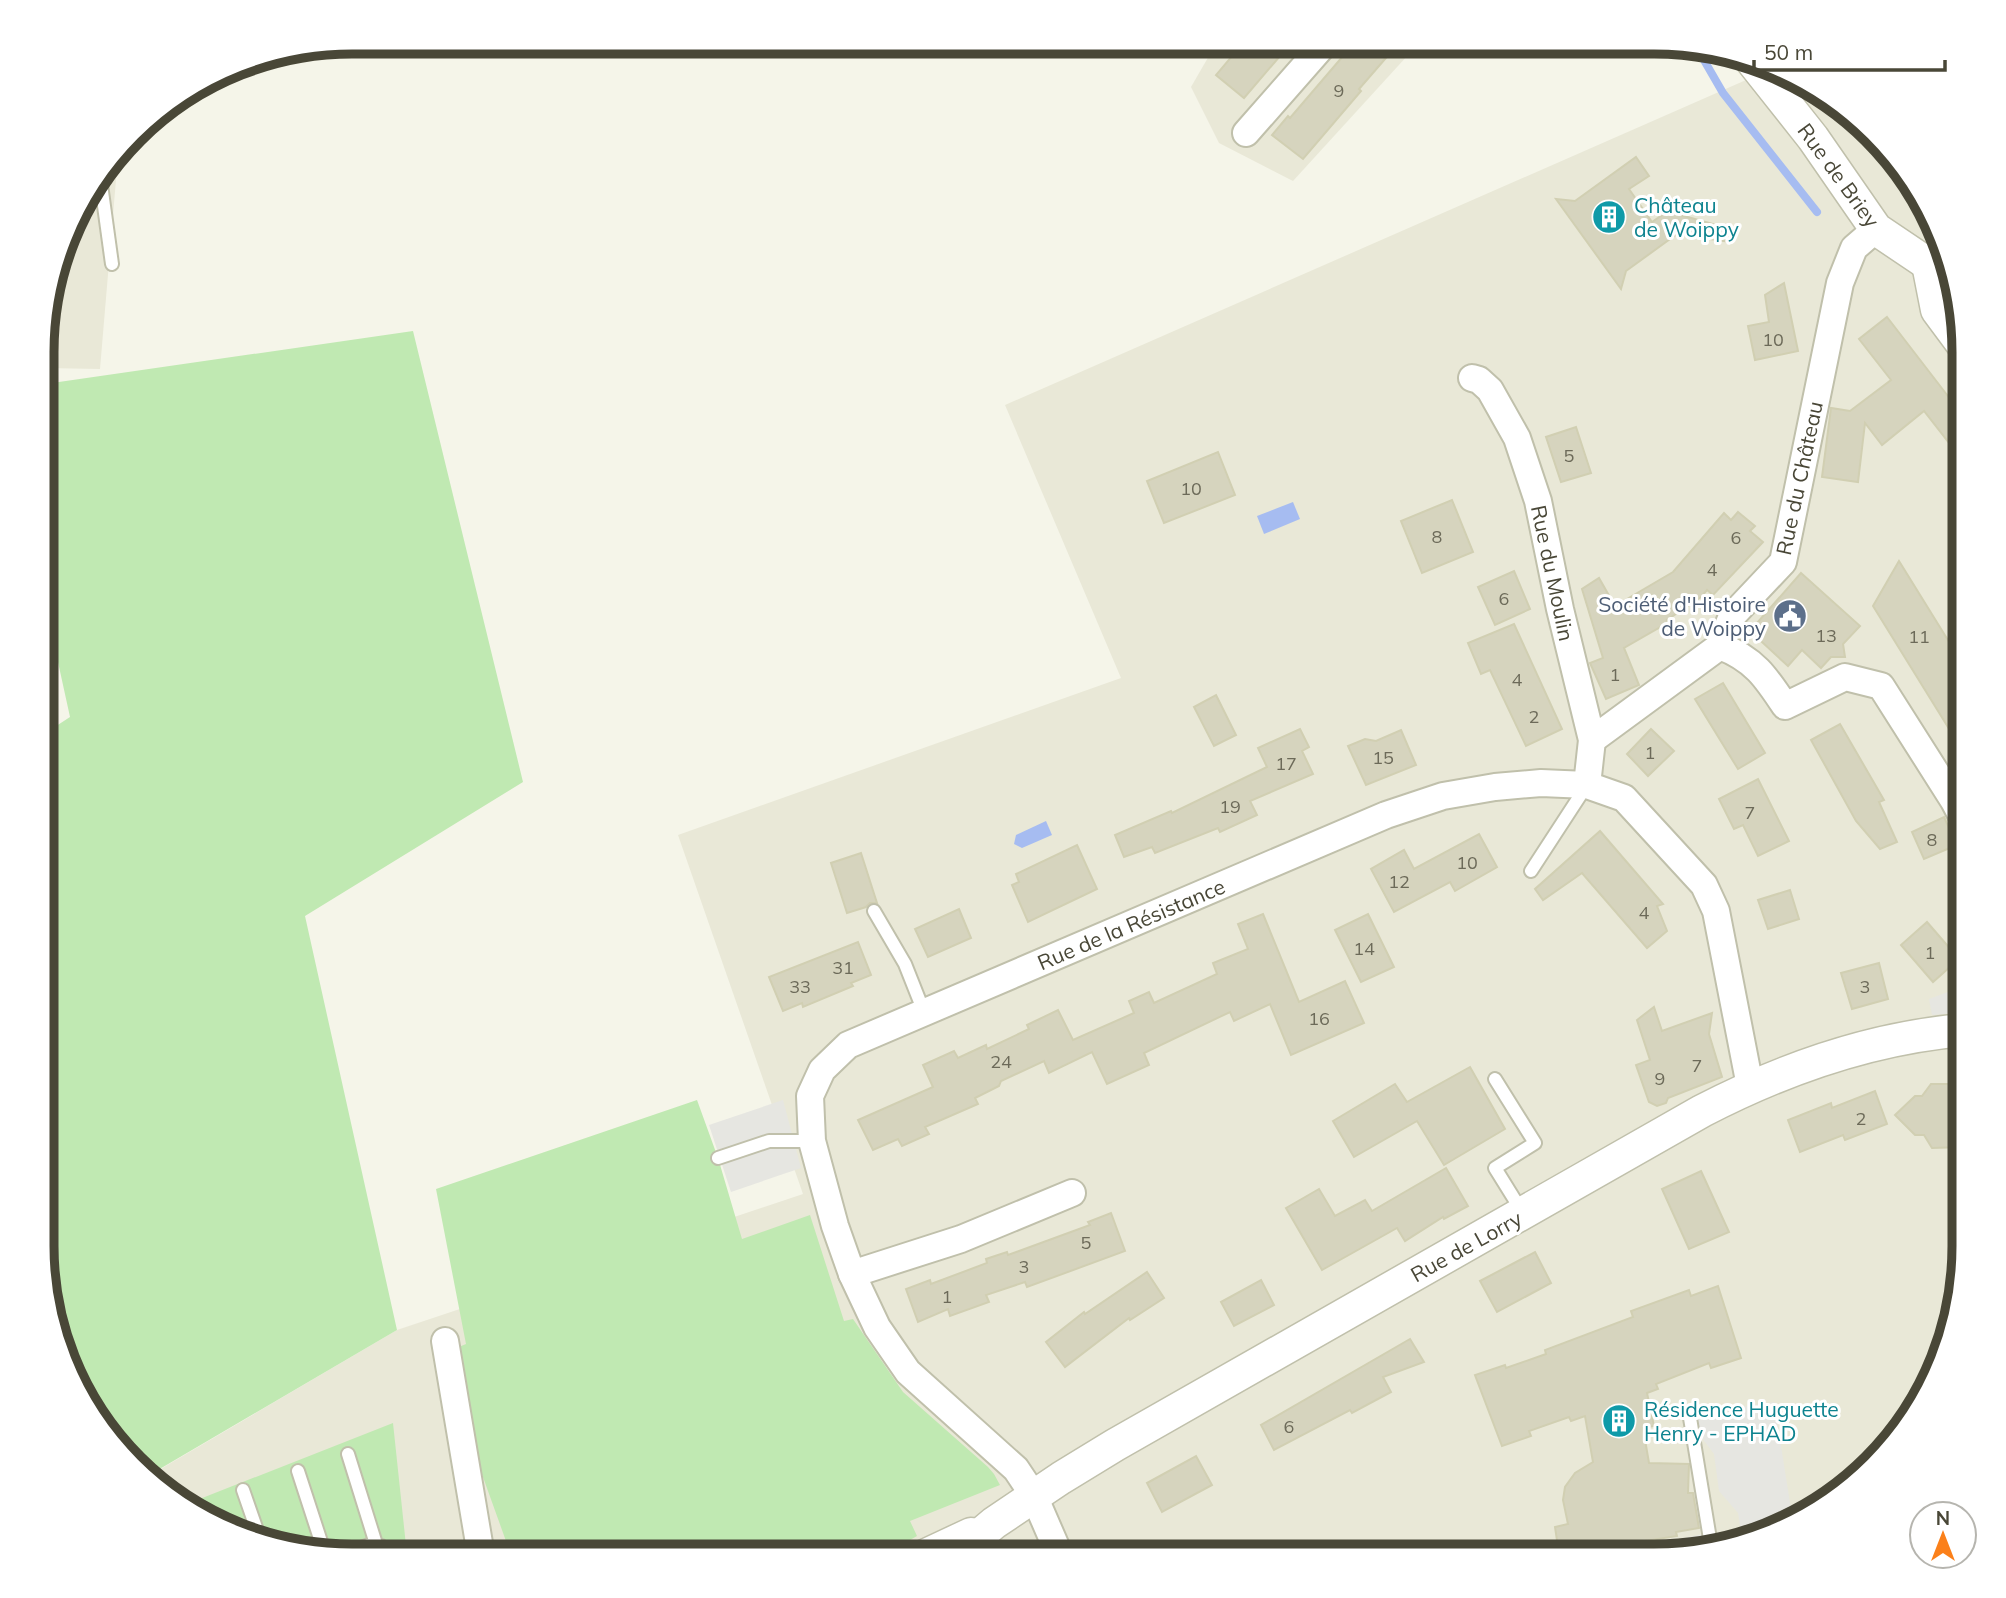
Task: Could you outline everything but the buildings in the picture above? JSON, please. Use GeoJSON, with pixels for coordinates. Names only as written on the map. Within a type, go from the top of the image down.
{"type":"FeatureCollection","features":[{"type":"Feature","properties":{"kind":"street"},"geometry":{"type":"LineString","coordinates":[[1246,133],[1316,54]]}},
{"type":"Feature","properties":{"kind":"street","name":"Rue de Briey"},"geometry":{"type":"LineString","coordinates":[[1763,75],[1813,138],[1876,229],[1935,262]]}},
{"type":"Feature","properties":{"kind":"street","name":"Rue du Château"},"geometry":{"type":"LineString","coordinates":[[1720,646],[1732,616],[1783,562],[1840,283],[1854,248],[1876,229]]}},
{"type":"Feature","properties":{"kind":"street"},"geometry":{"type":"LineString","coordinates":[[1935,262],[1937,310],[1951,329]]}},
{"type":"Feature","properties":{"kind":"street","name":"Rue du Moulin"},"geometry":{"type":"LineString","coordinates":[[1472,378],[1479,380],[1490,390],[1523,451],[1538,501],[1560,609],[1592,740],[1587,785]]}},
{"type":"Feature","properties":{"kind":"street"},"geometry":{"type":"LineString","coordinates":[[1592,740],[1720,646],[1735,651],[1761,670],[1785,706],[1845,677],[1881,686],[1952,799]]}},
{"type":"Feature","properties":{"kind":"street","name":"Rue de la Résistance"},"geometry":{"type":"LineString","coordinates":[[1055,1544],[1034,1496],[1016,1469],[908,1372],[877,1327],[852,1274],[835,1226],[812,1141],[810,1096],[822,1070],[848,1045],[1386,815],[1443,796],[1495,787],[1541,783],[1587,785],[1624,798],[1704,885],[1716,911],[1751,1086]]}},
{"type":"Feature","properties":{"kind":"street","name":"Rue de Lorry"},"geometry":{"type":"LineString","coordinates":[[969,1544],[994,1523],[1115,1445],[1702,1111],[1751,1086],[1888,1041],[1924,1033],[1952,1031]]}},
{"type":"Feature","properties":{"kind":"street"},"geometry":{"type":"LineString","coordinates":[[852,1274],[961,1239],[1072,1193]]}},
{"type":"Feature","properties":{"kind":"street"},"geometry":{"type":"LineString","coordinates":[[445,1341],[479,1544]]}},
{"type":"Feature","properties":{"kind":"street","name":"Rue de Lorry"},"geometry":{"type":"LineString","coordinates":[[949,1544],[994,1523]]}},
{"type":"Feature","properties":{"kind":"lane"},"geometry":{"type":"LineString","coordinates":[[102,190],[112,264]]}},
{"type":"Feature","properties":{"kind":"lane"},"geometry":{"type":"LineString","coordinates":[[1531,871],[1587,785]]}},
{"type":"Feature","properties":{"kind":"lane"},"geometry":{"type":"LineString","coordinates":[[874,911],[905,964],[925,1012]]}},
{"type":"Feature","properties":{"kind":"lane"},"geometry":{"type":"LineString","coordinates":[[1495,1079],[1535,1143],[1494,1168],[1523,1213]]}},
{"type":"Feature","properties":{"kind":"lane"},"geometry":{"type":"LineString","coordinates":[[718,1158],[769,1141],[812,1141]]}},
{"type":"Feature","properties":{"kind":"lane"},"geometry":{"type":"LineString","coordinates":[[1689,1412],[1710,1538]]}},
{"type":"Feature","properties":{"kind":"lane"},"geometry":{"type":"LineString","coordinates":[[348,1454],[382,1544]]}},
{"type":"Feature","properties":{"kind":"lane"},"geometry":{"type":"LineString","coordinates":[[298,1471],[321,1542]]}},
{"type":"Feature","properties":{"kind":"lane"},"geometry":{"type":"LineString","coordinates":[[243,1490],[256,1528]]}},
{"type":"Feature","properties":{"kind":"shaded area"},"geometry":{"type":"Polygon","coordinates":[[[1210,54],[1409,54],[1293,181],[1219,143],[1191,87],[1210,54]]]}},
{"type":"Feature","properties":{"kind":"shaded area"},"geometry":{"type":"Polygon","coordinates":[[[1760,74],[1819,104],[1850,128],[1878,156],[1912,203],[1936,256],[1946,294],[1952,352],[1951,1265],[1946,1304],[1936,1342],[1912,1395],[1890,1427],[1850,1470],[1819,1494],[1786,1513],[1731,1534],[1654,1544],[352,1544],[294,1538],[256,1528],[203,1504],[171,1482],[157,1471],[397,1330],[803,1194],[678,835],[1121,678],[1005,405],[1760,74]]]}},
{"type":"Feature","properties":{"kind":"shaded area"},"geometry":{"type":"Polygon","coordinates":[[[117,170],[100,369],[54,368],[55,333],[60,294],[70,256],[94,203],[117,170]]]}},
{"type":"Feature","properties":{"kind":"shaded area"},"geometry":{"type":"Polygon","coordinates":[[[1952,990],[1952,1013],[1932,1015],[1929,999],[1952,990]]]}},
{"type":"Feature","properties":{"kind":"shaded area"},"geometry":{"type":"Polygon","coordinates":[[[783,1100],[801,1168],[731,1192],[709,1125],[783,1100]]]}},
{"type":"Feature","properties":{"kind":"shaded area"},"geometry":{"type":"Polygon","coordinates":[[[1774,1402],[1791,1510],[1741,1531],[1738,1513],[1719,1491],[1714,1454],[1699,1434],[1695,1414],[1774,1402]]]}},
{"type":"Feature","properties":{"kind":"shaded area"},"geometry":{"type":"Polygon","coordinates":[[[1702,1534],[1703,1539],[1663,1544],[1702,1534]]]}},
{"type":"Feature","properties":{"kind":"green space"},"geometry":{"type":"Polygon","coordinates":[[[413,331],[523,782],[305,916],[397,1330],[157,1471],[116,1427],[85,1378],[64,1323],[55,1265],[54,727],[70,717],[54,644],[54,383],[413,331]]]}},
{"type":"Feature","properties":{"kind":"green space"},"geometry":{"type":"Polygon","coordinates":[[[697,1100],[718,1158],[742,1239],[810,1215],[844,1321],[853,1319],[903,1392],[988,1467],[1000,1485],[910,1521],[917,1536],[903,1544],[507,1544],[474,1452],[454,1349],[466,1344],[436,1189],[697,1100]]]}},
{"type":"Feature","properties":{"kind":"green space"},"geometry":{"type":"Polygon","coordinates":[[[393,1423],[406,1544],[333,1543],[294,1538],[238,1521],[197,1500],[393,1423]]]}},
{"type":"Feature","properties":{"kind":"water"},"geometry":{"type":"Polygon","coordinates":[[[1293,502],[1300,519],[1264,534],[1257,516],[1293,502]]]}},
{"type":"Feature","properties":{"kind":"water"},"geometry":{"type":"Polygon","coordinates":[[[1046,821],[1052,835],[1022,848],[1014,844],[1016,835],[1046,821]]]}},
{"type":"Feature","properties":{"kind":"waterway"},"geometry":{"type":"LineString","coordinates":[[1703,59],[1723,93],[1817,212]]}},
{"type":"Feature","properties":{"kind":"place","name":"Château de Woippy"},"geometry":{"type":"Point","coordinates":[1609,217]}},
{"type":"Feature","properties":{"kind":"place","name":"Société d'Histoire de Woippy"},"geometry":{"type":"Point","coordinates":[1790,616]}},
{"type":"Feature","properties":{"kind":"place","name":"Résidence Huguette Henry - EPHAD"},"geometry":{"type":"Point","coordinates":[1619,1421]}}]}
